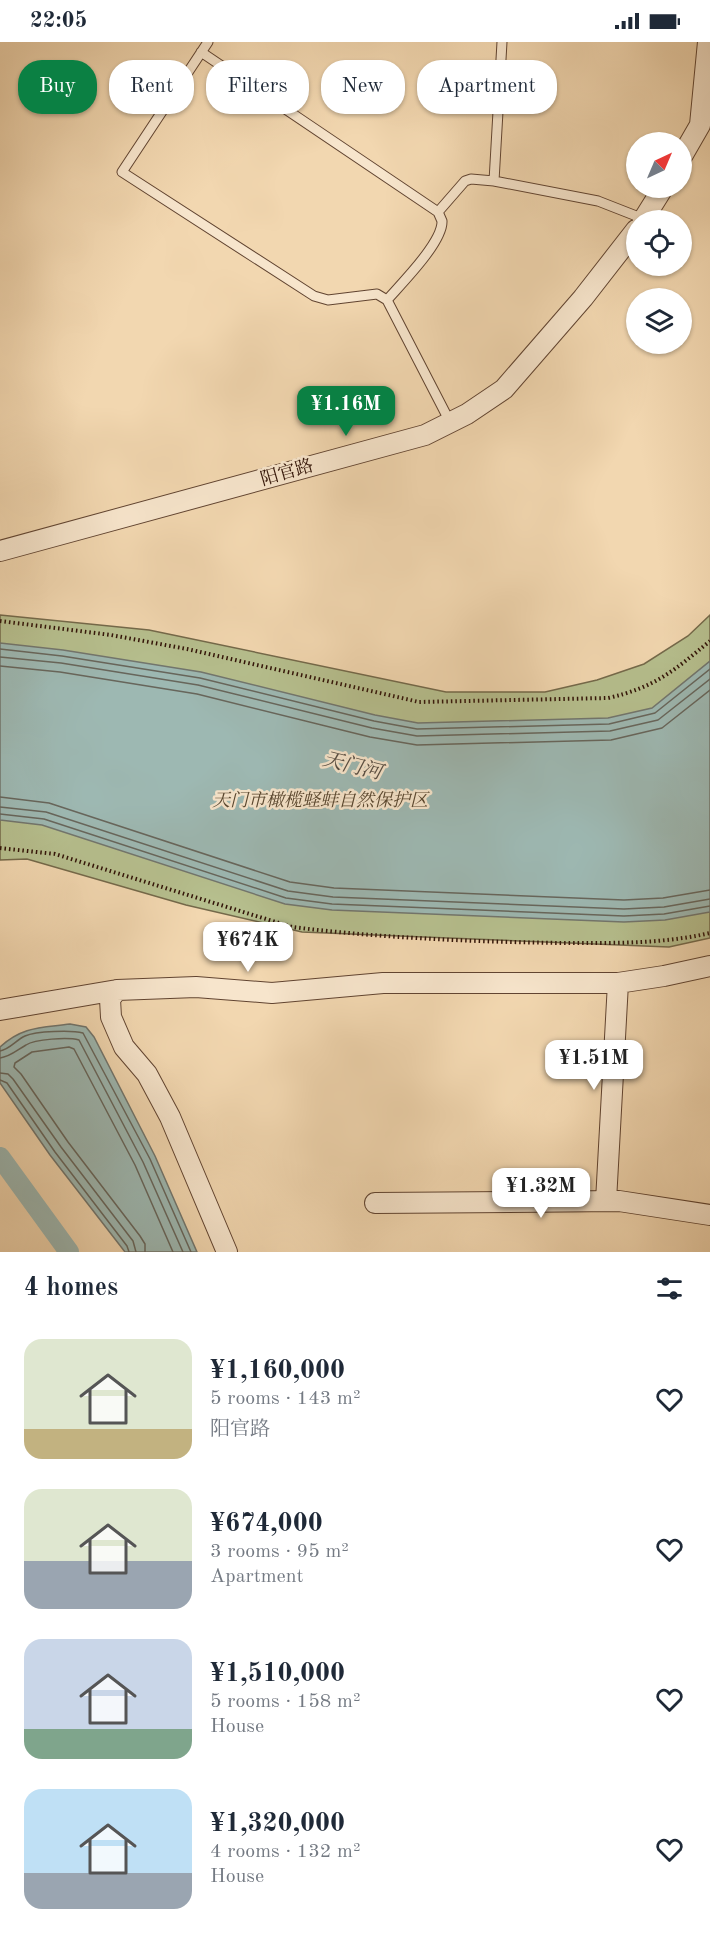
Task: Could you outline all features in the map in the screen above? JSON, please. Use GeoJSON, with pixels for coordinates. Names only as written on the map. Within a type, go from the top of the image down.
{"type":"FeatureCollection","features":[{"type":"Feature","properties":{"kind":"street"},"geometry":{"type":"LineString","coordinates":[[692,139],[700,125],[708,42]]}},
{"type":"Feature","properties":{"kind":"street","name":"阳官路"},"geometry":{"type":"LineString","coordinates":[[0,551],[425,435],[467,414],[504,389],[583,298],[626,242]]}},
{"type":"Feature","properties":{"kind":"street"},"geometry":{"type":"LineString","coordinates":[[0,1010],[117,990],[196,987],[272,993],[383,983],[618,983],[710,966]]}},
{"type":"Feature","properties":{"kind":"street"},"geometry":{"type":"LineString","coordinates":[[606,1201],[618,983]]}},
{"type":"Feature","properties":{"kind":"street"},"geometry":{"type":"LineString","coordinates":[[117,990],[110,999],[111,1017],[124,1047],[147,1074],[170,1117],[227,1252]]}},
{"type":"Feature","properties":{"kind":"street"},"geometry":{"type":"LineString","coordinates":[[375,1203],[606,1201],[710,1215]]}},
{"type":"Feature","properties":{"kind":"lane"},"geometry":{"type":"LineString","coordinates":[[208,42],[122,172],[314,296],[328,300],[377,294],[387,300],[450,422]]}},
{"type":"Feature","properties":{"kind":"lane"},"geometry":{"type":"LineString","coordinates":[[494,181],[502,42]]}},
{"type":"Feature","properties":{"kind":"lane"},"geometry":{"type":"LineString","coordinates":[[201,52],[438,212],[442,220],[440,234],[426,255],[387,300]]}},
{"type":"Feature","properties":{"kind":"lane"},"geometry":{"type":"LineString","coordinates":[[438,212],[465,181],[471,178],[598,201],[626,215]]}},
{"type":"Feature","properties":{"kind":"path"},"geometry":{"type":"LineString","coordinates":[[0,621],[111,635],[187,649],[401,699],[445,703],[608,698],[630,693],[651,685],[710,641]]}},
{"type":"Feature","properties":{"kind":"path"},"geometry":{"type":"LineString","coordinates":[[0,848],[56,854],[292,927],[506,942],[654,943],[710,933]]}},
{"type":"Feature","properties":{"kind":"green space","name":"天门市橄榄蛏蚌自然保护区"},"geometry":{"type":"Polygon","coordinates":[[[0,615],[149,630],[446,692],[545,692],[597,680],[644,664],[688,636],[710,615],[710,938],[669,947],[302,932],[186,905],[27,859],[0,860],[0,615]]]}},
{"type":"Feature","properties":{"kind":"water","name":"天门市橄榄蛏蚌自然保护区"},"geometry":{"type":"Polygon","coordinates":[[[0,643],[63,650],[201,672],[375,715],[418,723],[608,718],[652,708],[710,661],[710,912],[665,920],[624,922],[332,910],[285,904],[42,825],[0,820],[0,643]]]}},
{"type":"Feature","properties":{"kind":"water"},"geometry":{"type":"Polygon","coordinates":[[[70,1024],[86,1027],[94,1037],[155,1156],[197,1252],[125,1252],[50,1155],[0,1083],[0,1047],[8,1040],[41,1027],[70,1024]]]}},
{"type":"Feature","properties":{"kind":"waterway"},"geometry":{"type":"LineString","coordinates":[[0,1157],[69,1252]]}},
{"type":"Feature","properties":{"kind":"water label","name":"天门河"},"geometry":{"type":"Point","coordinates":[352,767]}}]}
